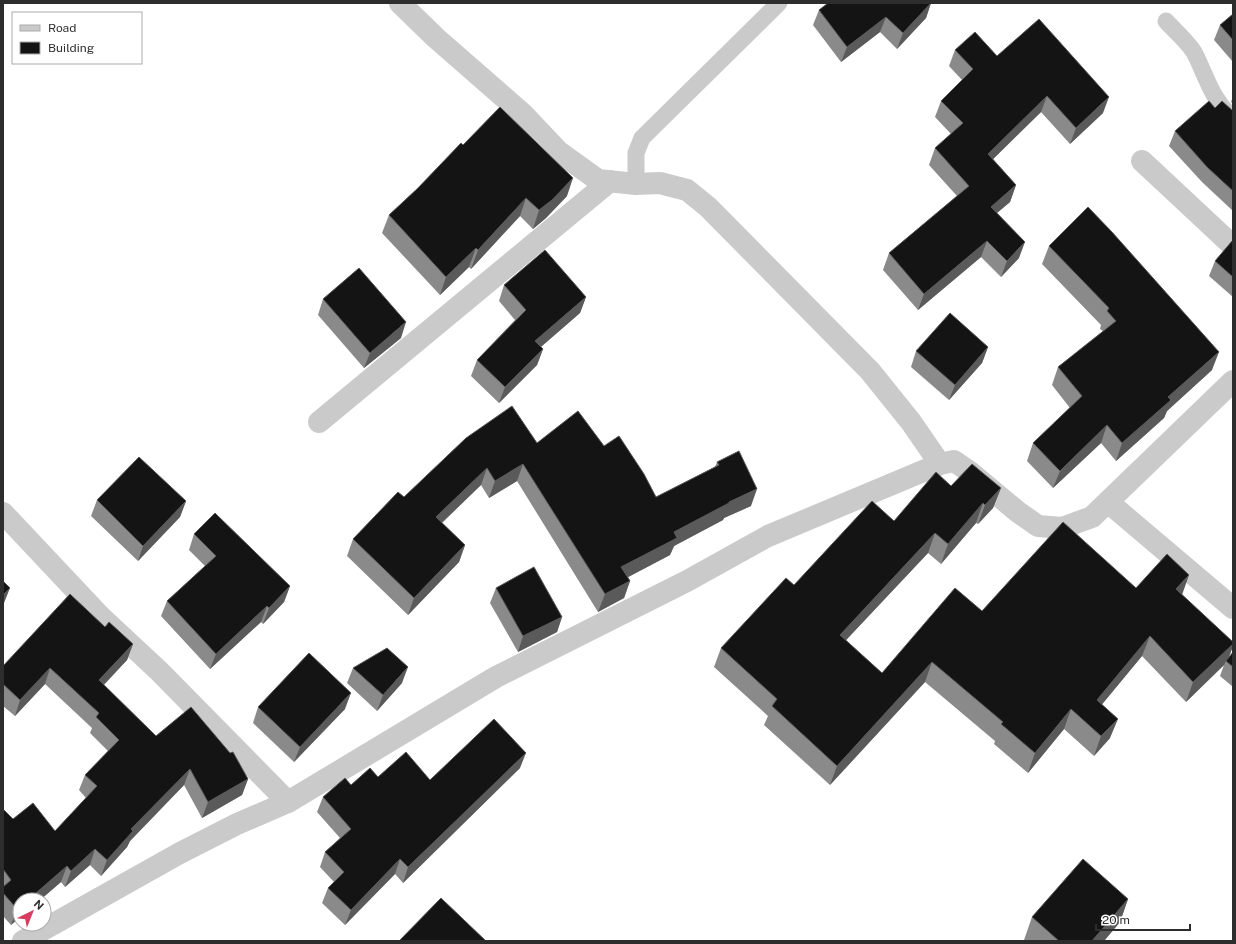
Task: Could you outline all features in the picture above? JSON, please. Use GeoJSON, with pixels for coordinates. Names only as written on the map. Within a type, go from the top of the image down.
{"type":"FeatureCollection","features":[{"type":"Feature","properties":{"kind":"street"},"geometry":{"type":"LineString","coordinates":[[400,3],[436,38],[523,114],[559,152],[598,180],[636,184],[660,183],[687,190],[708,207],[870,371],[911,422],[940,464]]}},
{"type":"Feature","properties":{"kind":"street"},"geometry":{"type":"LineString","coordinates":[[1142,161],[1233,246]]}},
{"type":"Feature","properties":{"kind":"street"},"geometry":{"type":"LineString","coordinates":[[320,422],[610,181]]}},
{"type":"Feature","properties":{"kind":"street"},"geometry":{"type":"LineString","coordinates":[[23,941],[180,853],[237,824],[288,802],[496,677],[680,585],[768,536],[940,464],[954,461],[1038,526],[1062,528],[1092,517],[1233,381]]}},
{"type":"Feature","properties":{"kind":"street"},"geometry":{"type":"LineString","coordinates":[[1108,502],[1233,608]]}},
{"type":"Feature","properties":{"kind":"street"},"geometry":{"type":"LineString","coordinates":[[3,513],[100,616],[159,671],[288,802]]}},
{"type":"Feature","properties":{"kind":"lane"},"geometry":{"type":"LineString","coordinates":[[636,184],[636,153],[642,138],[779,3]]}},
{"type":"Feature","properties":{"kind":"lane"},"geometry":{"type":"LineString","coordinates":[[1166,21],[1194,53],[1223,110],[1233,118]]}},
{"type":"Feature","properties":{"kind":"building"},"geometry":{"type":"Polygon","coordinates":[[[828,3],[931,3],[903,33],[886,17],[847,47],[819,10],[828,3]]]}},
{"type":"Feature","properties":{"kind":"building"},"geometry":{"type":"Polygon","coordinates":[[[1233,14],[1233,40],[1220,25],[1233,14]]]}},
{"type":"Feature","properties":{"kind":"building"},"geometry":{"type":"Polygon","coordinates":[[[1039,19],[1109,97],[1076,128],[1047,96],[988,154],[1016,185],[991,207],[1025,242],[1007,261],[987,241],[924,294],[889,253],[969,186],[935,148],[963,123],[941,101],[973,69],[955,50],[975,32],[997,56],[1039,19]]]}},
{"type":"Feature","properties":{"kind":"building"},"geometry":{"type":"Polygon","coordinates":[[[1209,101],[1215,108],[1222,101],[1233,111],[1233,191],[1207,167],[1175,131],[1209,101]]]}},
{"type":"Feature","properties":{"kind":"building"},"geometry":{"type":"Polygon","coordinates":[[[500,107],[573,178],[552,200],[539,210],[526,198],[478,250],[476,248],[446,277],[389,215],[417,189],[461,143],[463,145],[500,107]]]}},
{"type":"Feature","properties":{"kind":"building"},"geometry":{"type":"Polygon","coordinates":[[[1088,207],[1219,352],[1168,397],[1171,400],[1122,443],[1107,425],[1060,471],[1033,443],[1082,396],[1058,367],[1116,321],[1107,311],[1109,308],[1049,246],[1088,207]]]}},
{"type":"Feature","properties":{"kind":"building"},"geometry":{"type":"Polygon","coordinates":[[[1232,241],[1233,242],[1233,277],[1215,261],[1232,241]]]}},
{"type":"Feature","properties":{"kind":"building"},"geometry":{"type":"Polygon","coordinates":[[[545,250],[586,297],[535,341],[543,349],[505,387],[477,360],[526,310],[504,285],[545,250]]]}},
{"type":"Feature","properties":{"kind":"building"},"geometry":{"type":"Polygon","coordinates":[[[359,268],[406,322],[370,353],[323,299],[359,268]]]}},
{"type":"Feature","properties":{"kind":"building"},"geometry":{"type":"Polygon","coordinates":[[[950,313],[988,347],[955,385],[916,351],[950,313]]]}},
{"type":"Feature","properties":{"kind":"building"},"geometry":{"type":"Polygon","coordinates":[[[512,406],[537,443],[578,411],[604,446],[619,436],[644,474],[656,497],[719,465],[717,462],[739,451],[757,489],[729,502],[674,532],[677,538],[621,567],[630,581],[605,594],[523,464],[495,481],[487,468],[436,517],[465,545],[414,598],[353,539],[398,492],[404,497],[466,438],[512,406]]]}},
{"type":"Feature","properties":{"kind":"building"},"geometry":{"type":"Polygon","coordinates":[[[139,457],[186,501],[143,546],[97,500],[139,457]]]}},
{"type":"Feature","properties":{"kind":"building"},"geometry":{"type":"Polygon","coordinates":[[[972,464],[1001,488],[985,505],[983,503],[948,544],[935,533],[840,635],[882,673],[955,588],[982,611],[1063,522],[1136,588],[1167,554],[1189,575],[1176,589],[1233,642],[1233,644],[1193,682],[1150,636],[1097,700],[1118,719],[1101,736],[1071,709],[1035,753],[1001,724],[1003,722],[932,662],[837,766],[772,706],[777,699],[721,648],[786,578],[794,585],[872,501],[894,521],[936,472],[951,486],[972,464]]]}},
{"type":"Feature","properties":{"kind":"building"},"geometry":{"type":"Polygon","coordinates":[[[215,513],[290,586],[269,608],[267,606],[216,654],[167,601],[216,556],[194,534],[215,513]]]}},
{"type":"Feature","properties":{"kind":"building"},"geometry":{"type":"Polygon","coordinates":[[[534,567],[562,617],[523,636],[496,588],[534,567]]]}},
{"type":"Feature","properties":{"kind":"building"},"geometry":{"type":"Polygon","coordinates":[[[3,581],[10,588],[3,595],[3,581]]]}},
{"type":"Feature","properties":{"kind":"building"},"geometry":{"type":"Polygon","coordinates":[[[70,594],[105,627],[109,622],[133,644],[99,680],[156,736],[191,707],[230,753],[233,752],[248,779],[208,802],[190,769],[131,829],[133,831],[107,860],[95,849],[71,871],[67,866],[37,892],[12,892],[12,903],[3,893],[3,887],[11,880],[3,869],[3,809],[13,819],[33,803],[55,831],[97,786],[85,775],[119,740],[96,717],[99,713],[50,668],[20,700],[3,684],[3,666],[70,594]]]}},
{"type":"Feature","properties":{"kind":"building"},"geometry":{"type":"Polygon","coordinates":[[[387,648],[408,667],[383,695],[353,668],[387,648]]]}},
{"type":"Feature","properties":{"kind":"building"},"geometry":{"type":"Polygon","coordinates":[[[1233,652],[1233,667],[1226,661],[1233,652]]]}},
{"type":"Feature","properties":{"kind":"building"},"geometry":{"type":"Polygon","coordinates":[[[309,653],[351,693],[300,747],[258,707],[309,653]]]}},
{"type":"Feature","properties":{"kind":"building"},"geometry":{"type":"Polygon","coordinates":[[[494,719],[526,753],[408,867],[400,859],[351,910],[328,888],[344,872],[325,852],[351,829],[323,797],[345,778],[351,785],[370,768],[378,777],[406,752],[430,780],[494,719]]]}},
{"type":"Feature","properties":{"kind":"building"},"geometry":{"type":"Polygon","coordinates":[[[1083,859],[1128,899],[1092,941],[1059,941],[1032,917],[1083,859]]]}},
{"type":"Feature","properties":{"kind":"building"},"geometry":{"type":"Polygon","coordinates":[[[441,898],[486,941],[399,941],[441,898]]]}}]}
